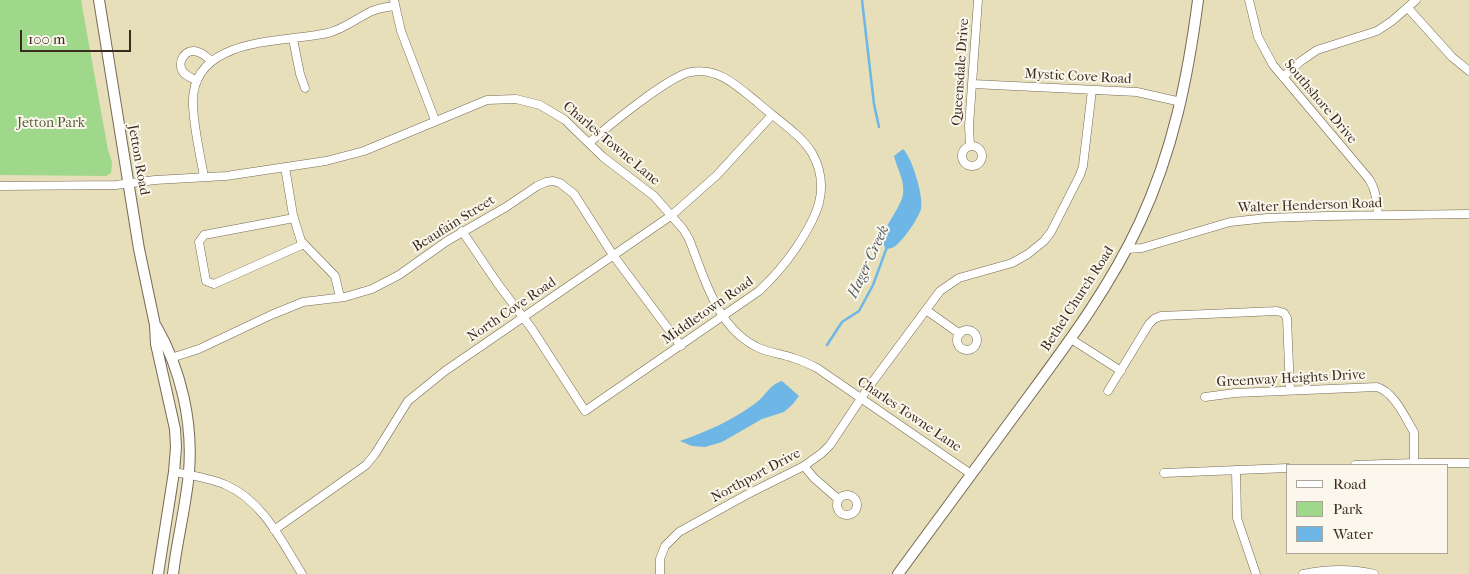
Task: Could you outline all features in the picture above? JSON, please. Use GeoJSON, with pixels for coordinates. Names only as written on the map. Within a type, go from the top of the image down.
{"type":"FeatureCollection","features":[{"type":"Feature","properties":{"kind":"street","name":"Jetton Road"},"geometry":{"type":"LineString","coordinates":[[99,0],[128,182],[156,325],[156,344],[175,429],[174,472],[158,574]]}},
{"type":"Feature","properties":{"kind":"street","name":"Queensdale Drive"},"geometry":{"type":"LineString","coordinates":[[970,146],[969,117],[978,0]]}},
{"type":"Feature","properties":{"kind":"street","name":"Bethel Church Road"},"geometry":{"type":"LineString","coordinates":[[898,574],[1071,339],[1106,287],[1127,249],[1164,162],[1181,102],[1198,0]]}},
{"type":"Feature","properties":{"kind":"street","name":"Southshore Drive"},"geometry":{"type":"LineString","coordinates":[[1249,0],[1258,37],[1273,65],[1369,179],[1376,194],[1378,216]]}},
{"type":"Feature","properties":{"kind":"street"},"geometry":{"type":"LineString","coordinates":[[1282,77],[1309,54],[1377,31],[1416,0]]}},
{"type":"Feature","properties":{"kind":"street"},"geometry":{"type":"LineString","coordinates":[[204,177],[193,105],[197,81],[212,61],[226,51],[241,46],[330,32],[374,10],[394,3],[401,31],[435,120]]}},
{"type":"Feature","properties":{"kind":"street"},"geometry":{"type":"LineString","coordinates":[[1408,8],[1452,57],[1469,71]]}},
{"type":"Feature","properties":{"kind":"street"},"geometry":{"type":"LineString","coordinates":[[293,39],[300,74],[305,88]]}},
{"type":"Feature","properties":{"kind":"street"},"geometry":{"type":"LineString","coordinates":[[197,81],[185,74],[181,69],[180,64],[184,55],[193,51],[198,52],[212,61]]}},
{"type":"Feature","properties":{"kind":"street","name":"Middletown Road"},"geometry":{"type":"LineString","coordinates":[[524,318],[584,411],[759,291],[772,279],[812,223],[820,204],[820,178],[812,153],[794,133],[732,82],[722,76],[705,71],[692,71],[677,76],[603,130],[589,143]]}},
{"type":"Feature","properties":{"kind":"street","name":"Mystic Cove Road"},"geometry":{"type":"LineString","coordinates":[[973,84],[1137,92],[1181,102]]}},
{"type":"Feature","properties":{"kind":"street","name":"Northport Drive"},"geometry":{"type":"LineString","coordinates":[[660,574],[660,559],[665,546],[680,532],[746,495],[804,466],[830,445],[860,399],[940,291],[959,278],[1021,259],[1047,236],[1080,175],[1092,90]]}},
{"type":"Feature","properties":{"kind":"street","name":"Charles Towne Lane"},"geometry":{"type":"LineString","coordinates":[[0,186],[106,185],[254,172],[326,161],[364,151],[487,100],[516,99],[548,109],[565,120],[602,157],[654,196],[689,239],[722,316],[734,331],[749,343],[761,349],[804,362],[817,368],[971,474]]}},
{"type":"Feature","properties":{"kind":"street","name":"North Cove Road"},"geometry":{"type":"LineString","coordinates":[[274,530],[366,465],[408,401],[445,371],[672,216],[717,175],[772,115]]}},
{"type":"Feature","properties":{"kind":"street"},"geometry":{"type":"LineString","coordinates":[[285,167],[294,218],[301,241],[334,276],[340,298]]}},
{"type":"Feature","properties":{"kind":"street","name":"Beaufain Street"},"geometry":{"type":"LineString","coordinates":[[171,358],[199,349],[303,302],[340,298],[372,289],[399,275],[462,231],[499,212],[537,186],[552,181],[560,183],[574,194],[613,255],[680,346]]}},
{"type":"Feature","properties":{"kind":"street","name":"Walter Henderson Road"},"geometry":{"type":"LineString","coordinates":[[1127,249],[1142,248],[1230,222],[1245,220],[1469,214]]}},
{"type":"Feature","properties":{"kind":"street"},"geometry":{"type":"LineString","coordinates":[[294,218],[204,235],[199,242],[206,281],[214,284],[304,244]]}},
{"type":"Feature","properties":{"kind":"street"},"geometry":{"type":"LineString","coordinates":[[462,231],[524,318]]}},
{"type":"Feature","properties":{"kind":"street"},"geometry":{"type":"LineString","coordinates":[[926,310],[960,334]]}},
{"type":"Feature","properties":{"kind":"street"},"geometry":{"type":"LineString","coordinates":[[1108,391],[1149,324],[1154,319],[1161,316],[1191,314],[1278,311],[1284,312],[1287,318],[1290,390]]}},
{"type":"Feature","properties":{"kind":"street","name":"Jetton Road"},"geometry":{"type":"LineString","coordinates":[[156,325],[166,342],[183,394],[190,436],[189,475],[173,574]]}},
{"type":"Feature","properties":{"kind":"street"},"geometry":{"type":"LineString","coordinates":[[1071,339],[1120,371]]}},
{"type":"Feature","properties":{"kind":"street","name":"Greenway Heights Drive"},"geometry":{"type":"LineString","coordinates":[[1206,397],[1221,394],[1377,387],[1388,393],[1414,432],[1414,463]]}},
{"type":"Feature","properties":{"kind":"street"},"geometry":{"type":"LineString","coordinates":[[1385,464],[1469,463]]}},
{"type":"Feature","properties":{"kind":"street"},"geometry":{"type":"LineString","coordinates":[[804,466],[838,500]]}},
{"type":"Feature","properties":{"kind":"street"},"geometry":{"type":"LineString","coordinates":[[1164,473],[1286,468]]}},
{"type":"Feature","properties":{"kind":"street"},"geometry":{"type":"LineString","coordinates":[[1236,470],[1238,518],[1256,574]]}},
{"type":"Feature","properties":{"kind":"street"},"geometry":{"type":"LineString","coordinates":[[174,472],[213,480],[236,490],[254,505],[274,530],[302,574]]}},
{"type":"Feature","properties":{"kind":"street"},"geometry":{"type":"LineString","coordinates":[[1303,574],[1330,570],[1350,570],[1374,574]]}},
{"type":"Feature","properties":{"kind":"green space","name":"Jetton Park"},"geometry":{"type":"Polygon","coordinates":[[[0,0],[81,0],[108,150],[112,162],[111,173],[106,176],[0,175],[0,0]]]}},
{"type":"Feature","properties":{"kind":"water"},"geometry":{"type":"Polygon","coordinates":[[[903,149],[910,160],[917,178],[921,196],[921,209],[914,224],[902,240],[894,247],[886,249],[883,237],[903,194],[902,179],[894,156],[903,149]]]}},
{"type":"Feature","properties":{"kind":"water"},"geometry":{"type":"Polygon","coordinates":[[[782,381],[799,396],[784,412],[762,419],[722,442],[705,447],[692,446],[680,441],[709,430],[736,416],[757,402],[773,385],[782,381]]]}},
{"type":"Feature","properties":{"kind":"waterway","name":"Hager Creek"},"geometry":{"type":"LineString","coordinates":[[862,0],[874,104],[879,127]]}},
{"type":"Feature","properties":{"kind":"waterway","name":"Hager Creek"},"geometry":{"type":"LineString","coordinates":[[827,345],[842,322],[859,311],[873,285],[887,247]]}}]}
